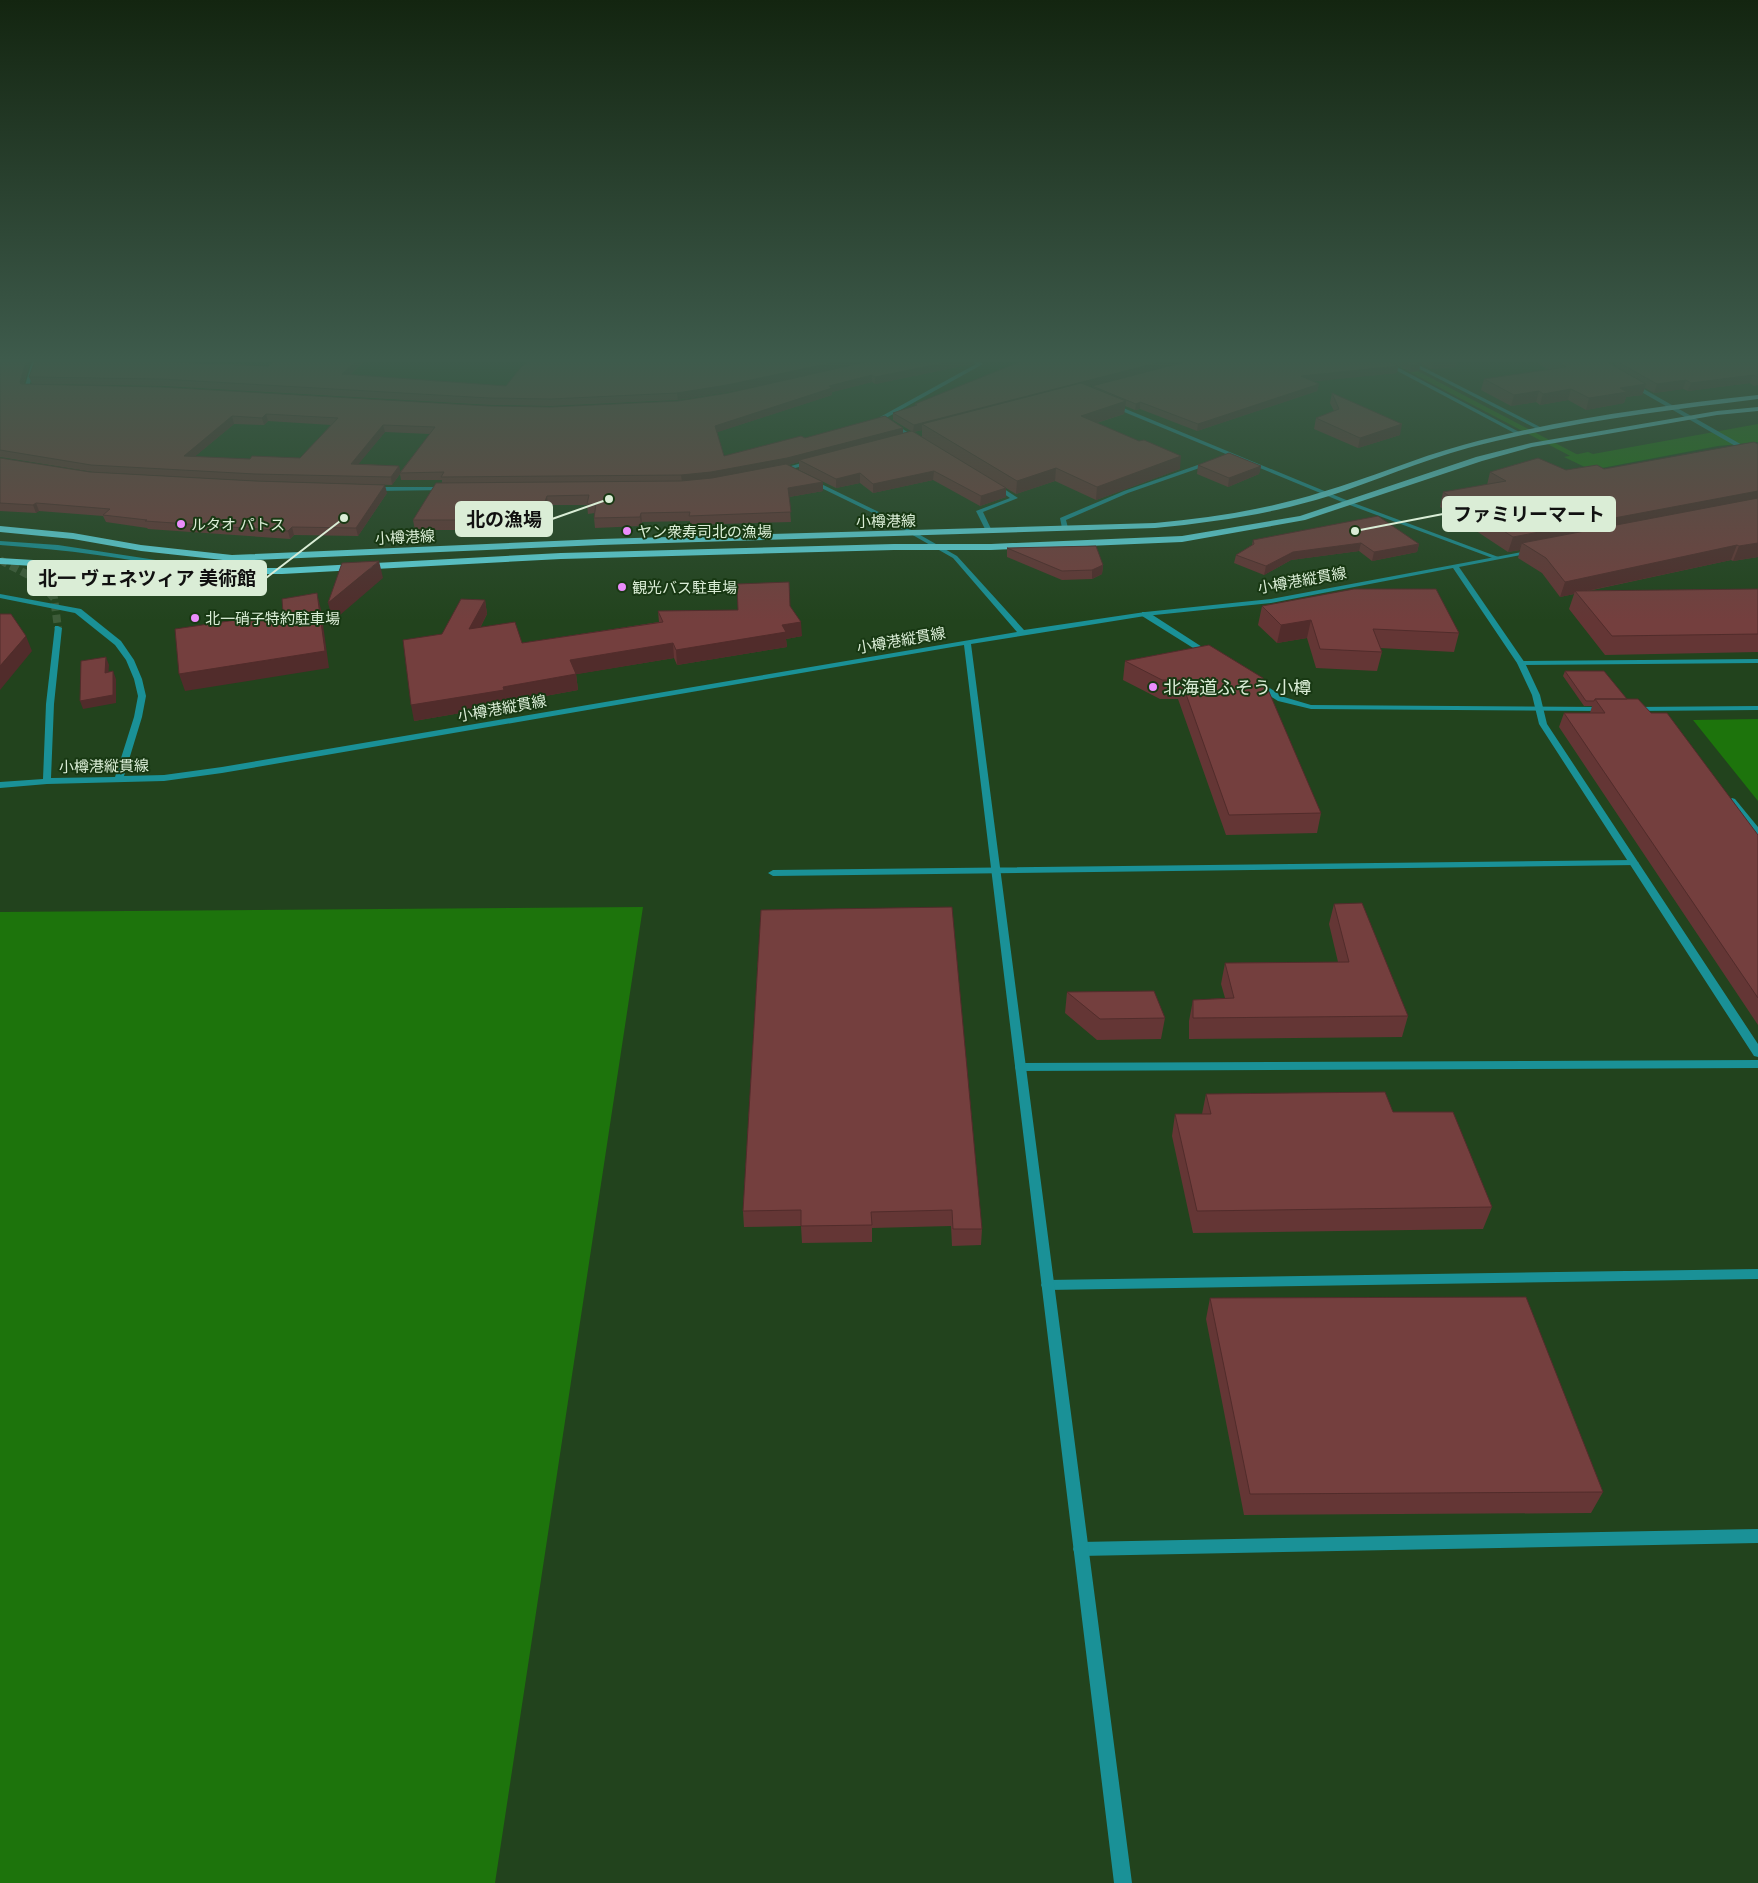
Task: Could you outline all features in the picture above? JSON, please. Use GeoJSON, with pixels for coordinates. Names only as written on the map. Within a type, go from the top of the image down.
{"type":"FeatureCollection","features":[{"type":"Feature","properties":{"kind":"main road","name":"小樽港線"},"geometry":{"type":"LineString","coordinates":[[0,529],[74,536],[141,548],[232,558],[600,542],[1133,527],[1200,522],[1254,512],[1326,493],[1434,455],[1471,446]]}},
{"type":"Feature","properties":{"kind":"main road","name":"小樽港線"},"geometry":{"type":"LineString","coordinates":[[0,561],[134,570],[194,572],[282,571],[561,556],[1182,539],[1302,518],[1479,459],[1528,446]]}},
{"type":"Feature","properties":{"kind":"street"},"geometry":{"type":"LineString","coordinates":[[1209,446],[1350,503],[1497,558]]}},
{"type":"Feature","properties":{"kind":"street"},"geometry":{"type":"LineString","coordinates":[[1739,446],[1758,457]]}},
{"type":"Feature","properties":{"kind":"street"},"geometry":{"type":"LineString","coordinates":[[1222,458],[1231,455]]}},
{"type":"Feature","properties":{"kind":"street"},"geometry":{"type":"LineString","coordinates":[[769,473],[823,460]]}},
{"type":"Feature","properties":{"kind":"street"},"geometry":{"type":"LineString","coordinates":[[1065,528],[1062,519],[1126,492],[1213,461]]}},
{"type":"Feature","properties":{"kind":"street"},"geometry":{"type":"LineString","coordinates":[[788,469],[796,473]]}},
{"type":"Feature","properties":{"kind":"street"},"geometry":{"type":"LineString","coordinates":[[805,478],[941,547],[955,557],[1022,633]]}},
{"type":"Feature","properties":{"kind":"street"},"geometry":{"type":"LineString","coordinates":[[989,532],[979,511],[1015,498],[991,484]]}},
{"type":"Feature","properties":{"kind":"street"},"geometry":{"type":"LineString","coordinates":[[371,489],[457,489]]}},
{"type":"Feature","properties":{"kind":"street"},"geometry":{"type":"LineString","coordinates":[[0,542],[58,547],[169,564],[194,572]]}},
{"type":"Feature","properties":{"kind":"street","name":"小樽港縦貫線"},"geometry":{"type":"LineString","coordinates":[[0,785],[47,781],[164,778],[222,770],[966,642],[1145,614],[1271,601],[1543,549]]}},
{"type":"Feature","properties":{"kind":"street"},"geometry":{"type":"LineString","coordinates":[[1455,566],[1521,663],[1536,695],[1543,724],[1758,1053]]}},
{"type":"Feature","properties":{"kind":"street"},"geometry":{"type":"LineString","coordinates":[[0,596],[66,608],[78,612],[118,643],[130,660],[138,679],[142,696],[119,779]]}},
{"type":"Feature","properties":{"kind":"street"},"geometry":{"type":"LineString","coordinates":[[1145,614],[1217,659]]}},
{"type":"Feature","properties":{"kind":"street"},"geometry":{"type":"LineString","coordinates":[[47,781],[50,704],[58,628]]}},
{"type":"Feature","properties":{"kind":"street"},"geometry":{"type":"LineString","coordinates":[[966,642],[1123,1883]]}},
{"type":"Feature","properties":{"kind":"street"},"geometry":{"type":"LineString","coordinates":[[1521,663],[1758,661]]}},
{"type":"Feature","properties":{"kind":"street"},"geometry":{"type":"LineString","coordinates":[[1249,679],[1280,699],[1311,707],[1609,709]]}},
{"type":"Feature","properties":{"kind":"street"},"geometry":{"type":"LineString","coordinates":[[1629,709],[1758,708]]}},
{"type":"Feature","properties":{"kind":"street"},"geometry":{"type":"LineString","coordinates":[[1659,709],[1665,717]]}},
{"type":"Feature","properties":{"kind":"street"},"geometry":{"type":"LineString","coordinates":[[1727,794],[1758,833]]}},
{"type":"Feature","properties":{"kind":"street"},"geometry":{"type":"LineString","coordinates":[[773,873],[1634,863]]}},
{"type":"Feature","properties":{"kind":"street"},"geometry":{"type":"LineString","coordinates":[[1020,1067],[1758,1064]]}},
{"type":"Feature","properties":{"kind":"street"},"geometry":{"type":"LineString","coordinates":[[1047,1284],[1758,1274]]}},
{"type":"Feature","properties":{"kind":"street"},"geometry":{"type":"LineString","coordinates":[[1080,1549],[1758,1536]]}},
{"type":"Feature","properties":{"kind":"shaded area"},"geometry":{"type":"Polygon","coordinates":[[[1638,446],[1719,446],[1591,470],[1564,457],[1588,452],[1593,454],[1638,446]]]}},
{"type":"Feature","properties":{"kind":"shaded area"},"geometry":{"type":"Polygon","coordinates":[[[1758,719],[1758,801],[1693,720],[1758,719]]]}},
{"type":"Feature","properties":{"kind":"shaded area"},"geometry":{"type":"Polygon","coordinates":[[[643,907],[495,1883],[0,1883],[0,912],[643,907]]]}},
{"type":"Feature","properties":{"kind":"building"},"geometry":{"type":"Polygon","coordinates":[[[0,446],[196,446],[184,456],[250,459],[252,456],[300,458],[312,446],[366,446],[351,464],[399,466],[391,477],[255,474],[91,465],[0,450],[0,446]]]}},
{"type":"Feature","properties":{"kind":"building"},"geometry":{"type":"Polygon","coordinates":[[[421,446],[721,446],[724,456],[763,446],[834,446],[787,458],[711,472],[681,475],[441,477],[444,472],[400,473],[421,446]]]}},
{"type":"Feature","properties":{"kind":"building"},"geometry":{"type":"Polygon","coordinates":[[[854,446],[937,446],[1006,488],[981,496],[934,471],[873,484],[860,473],[836,479],[799,460],[854,446]]]}},
{"type":"Feature","properties":{"kind":"building"},"geometry":{"type":"Polygon","coordinates":[[[958,446],[1158,446],[1181,456],[1097,487],[1056,468],[1017,481],[958,446]]]}},
{"type":"Feature","properties":{"kind":"building"},"geometry":{"type":"Polygon","coordinates":[[[1732,446],[1758,446],[1758,491],[1513,537],[1443,492],[1506,481],[1490,472],[1538,458],[1566,470],[1597,465],[1604,469],[1732,446]]]}},
{"type":"Feature","properties":{"kind":"building"},"geometry":{"type":"Polygon","coordinates":[[[1229,453],[1261,466],[1229,478],[1198,465],[1229,453]]]}},
{"type":"Feature","properties":{"kind":"building"},"geometry":{"type":"Polygon","coordinates":[[[0,458],[90,472],[255,481],[385,485],[356,528],[292,527],[288,531],[145,521],[147,520],[103,515],[110,509],[36,503],[33,505],[0,503],[0,458]]]}},
{"type":"Feature","properties":{"kind":"building"},"geometry":{"type":"Polygon","coordinates":[[[786,464],[823,482],[788,488],[791,512],[689,516],[690,512],[641,513],[640,517],[594,518],[596,504],[587,504],[589,495],[547,496],[544,504],[507,503],[499,520],[413,520],[436,483],[681,481],[712,478],[786,464]]]}},
{"type":"Feature","properties":{"kind":"building"},"geometry":{"type":"Polygon","coordinates":[[[1758,498],[1758,543],[1737,545],[1565,582],[1546,558],[1522,543],[1758,498]]]}},
{"type":"Feature","properties":{"kind":"building"},"geometry":{"type":"Polygon","coordinates":[[[1378,516],[1419,544],[1374,552],[1361,543],[1293,552],[1266,566],[1236,555],[1254,544],[1253,540],[1378,516]]]}},
{"type":"Feature","properties":{"kind":"building"},"geometry":{"type":"Polygon","coordinates":[[[1096,546],[1103,565],[1092,570],[1062,571],[1007,548],[1096,546]]]}},
{"type":"Feature","properties":{"kind":"building"},"geometry":{"type":"Polygon","coordinates":[[[379,561],[328,603],[342,563],[379,561]]]}},
{"type":"Feature","properties":{"kind":"building"},"geometry":{"type":"Polygon","coordinates":[[[789,582],[790,606],[801,622],[782,625],[786,632],[676,650],[673,643],[570,660],[576,674],[503,687],[504,690],[411,705],[403,640],[442,634],[461,599],[485,600],[469,629],[515,622],[522,643],[663,622],[658,611],[738,610],[737,584],[789,582]]]}},
{"type":"Feature","properties":{"kind":"building"},"geometry":{"type":"Polygon","coordinates":[[[1354,589],[1436,589],[1459,633],[1373,629],[1382,652],[1320,649],[1311,620],[1281,625],[1262,606],[1354,589]]]}},
{"type":"Feature","properties":{"kind":"building"},"geometry":{"type":"Polygon","coordinates":[[[1758,589],[1758,634],[1612,636],[1575,591],[1758,589]]]}},
{"type":"Feature","properties":{"kind":"building"},"geometry":{"type":"Polygon","coordinates":[[[317,593],[325,651],[179,674],[175,629],[283,613],[282,599],[317,593]]]}},
{"type":"Feature","properties":{"kind":"building"},"geometry":{"type":"Polygon","coordinates":[[[0,614],[11,614],[26,636],[0,666],[0,614]]]}},
{"type":"Feature","properties":{"kind":"building"},"geometry":{"type":"Polygon","coordinates":[[[1209,645],[1263,678],[1321,813],[1229,815],[1181,680],[1162,680],[1125,661],[1209,645]]]}},
{"type":"Feature","properties":{"kind":"building"},"geometry":{"type":"Polygon","coordinates":[[[106,657],[105,673],[113,671],[113,695],[80,701],[81,661],[106,657]]]}},
{"type":"Feature","properties":{"kind":"building"},"geometry":{"type":"Polygon","coordinates":[[[1565,671],[1604,671],[1627,699],[1595,699],[1594,701],[1586,701],[1565,671]]]}},
{"type":"Feature","properties":{"kind":"building"},"geometry":{"type":"Polygon","coordinates":[[[1595,699],[1638,699],[1651,713],[1667,713],[1758,835],[1758,998],[1564,713],[1605,713],[1595,699]]]}},
{"type":"Feature","properties":{"kind":"building"},"geometry":{"type":"Polygon","coordinates":[[[1362,903],[1408,1016],[1193,1018],[1193,1000],[1234,998],[1225,963],[1349,962],[1334,904],[1362,903]]]}},
{"type":"Feature","properties":{"kind":"building"},"geometry":{"type":"Polygon","coordinates":[[[952,907],[982,1229],[953,1229],[952,1210],[871,1212],[872,1225],[801,1226],[801,1210],[743,1211],[761,910],[952,907]]]}},
{"type":"Feature","properties":{"kind":"building"},"geometry":{"type":"Polygon","coordinates":[[[1154,991],[1165,1018],[1100,1019],[1067,992],[1154,991]]]}},
{"type":"Feature","properties":{"kind":"building"},"geometry":{"type":"Polygon","coordinates":[[[1385,1092],[1393,1112],[1453,1112],[1492,1207],[1197,1211],[1175,1114],[1211,1114],[1206,1094],[1385,1092]]]}},
{"type":"Feature","properties":{"kind":"building"},"geometry":{"type":"Polygon","coordinates":[[[1526,1297],[1603,1492],[1250,1494],[1210,1298],[1526,1297]]]}},
{"type":"Feature","properties":{"kind":"waterway"},"geometry":{"type":"LineString","coordinates":[[1556,446],[1581,459]]}},
{"type":"Feature","properties":{"kind":"tunnel"},"geometry":{"type":"LineString","coordinates":[[0,560],[38,580],[54,598],[58,628]]}},
{"type":"Feature","properties":{"kind":"place","name":"北の漁場"},"geometry":{"type":"Point","coordinates":[609,499]}},
{"type":"Feature","properties":{"kind":"place","name":"北一 ヴェネツィア 美術館"},"geometry":{"type":"Point","coordinates":[344,518]}},
{"type":"Feature","properties":{"kind":"place","name":"ルタオ パトス"},"geometry":{"type":"Point","coordinates":[181,524]}},
{"type":"Feature","properties":{"kind":"place","name":"ヤン衆寿司北の漁場"},"geometry":{"type":"Point","coordinates":[627,531]}},
{"type":"Feature","properties":{"kind":"place","name":"ファミリーマート"},"geometry":{"type":"Point","coordinates":[1355,531]}},
{"type":"Feature","properties":{"kind":"place","name":"観光バス駐車場"},"geometry":{"type":"Point","coordinates":[622,587]}},
{"type":"Feature","properties":{"kind":"place","name":"北一硝子特約駐車場"},"geometry":{"type":"Point","coordinates":[195,618]}},
{"type":"Feature","properties":{"kind":"place","name":"北海道ふそう 小樽"},"geometry":{"type":"Point","coordinates":[1153,687]}}]}
